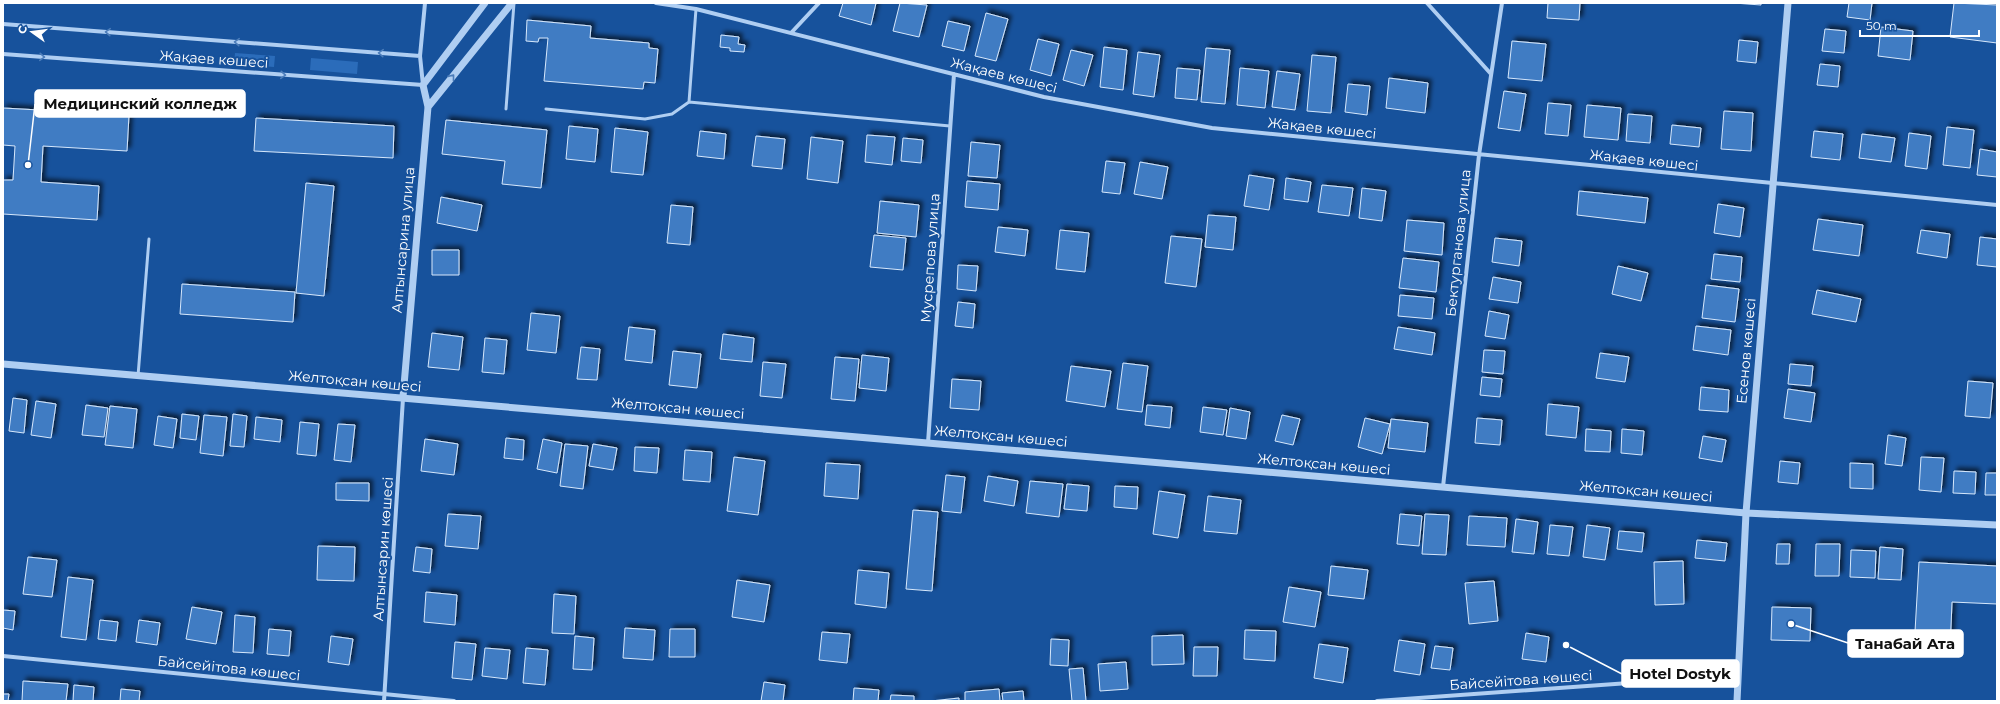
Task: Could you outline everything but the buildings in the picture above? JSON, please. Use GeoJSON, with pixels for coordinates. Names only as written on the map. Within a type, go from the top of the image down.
{"type":"FeatureCollection","features":[{"type":"Feature","properties":{"kind":"street"},"geometry":{"type":"LineString","coordinates":[[423,85],[420,56],[425,3]]}},
{"type":"Feature","properties":{"kind":"street"},"geometry":{"type":"LineString","coordinates":[[423,85],[486,3]]}},
{"type":"Feature","properties":{"kind":"street"},"geometry":{"type":"LineString","coordinates":[[428,107],[513,3]]}},
{"type":"Feature","properties":{"kind":"street","name":"Жақаев көшесі"},"geometry":{"type":"LineString","coordinates":[[656,3],[696,9],[1044,97],[1212,128],[1997,204]]}},
{"type":"Feature","properties":{"kind":"street"},"geometry":{"type":"LineString","coordinates":[[791,33],[819,3]]}},
{"type":"Feature","properties":{"kind":"street"},"geometry":{"type":"LineString","coordinates":[[1427,3],[1491,74]]}},
{"type":"Feature","properties":{"kind":"street","name":"Бектурганова улица"},"geometry":{"type":"LineString","coordinates":[[1443,487],[1479,155],[1502,3]]}},
{"type":"Feature","properties":{"kind":"street","name":"Есенов көшесі"},"geometry":{"type":"LineString","coordinates":[[1737,701],[1746,513],[1788,3]]}},
{"type":"Feature","properties":{"kind":"street","name":"Жақаев көшесі"},"geometry":{"type":"LineString","coordinates":[[3,24],[420,56]]}},
{"type":"Feature","properties":{"kind":"street","name":"Жақаев көшесі"},"geometry":{"type":"LineString","coordinates":[[3,54],[423,85]]}},
{"type":"Feature","properties":{"kind":"street","name":"Мусрепова улица"},"geometry":{"type":"LineString","coordinates":[[928,443],[954,74]]}},
{"type":"Feature","properties":{"kind":"street","name":"Алтынсарина улица"},"geometry":{"type":"LineString","coordinates":[[403,397],[428,107],[423,85]]}},
{"type":"Feature","properties":{"kind":"street","name":"Желтоқсан көшесі"},"geometry":{"type":"LineString","coordinates":[[3,364],[1746,513],[1997,525]]}},
{"type":"Feature","properties":{"kind":"street","name":"Алтынсарин көшесі"},"geometry":{"type":"LineString","coordinates":[[384,701],[403,397]]}},
{"type":"Feature","properties":{"kind":"street","name":"Байсейітова көшесі"},"geometry":{"type":"LineString","coordinates":[[3,656],[454,701]]}},
{"type":"Feature","properties":{"kind":"street","name":"Байсейітова көшесі"},"geometry":{"type":"LineString","coordinates":[[1377,701],[1629,684],[1738,670]]}},
{"type":"Feature","properties":{"kind":"lane"},"geometry":{"type":"LineString","coordinates":[[506,109],[513,3]]}},
{"type":"Feature","properties":{"kind":"lane"},"geometry":{"type":"LineString","coordinates":[[689,102],[696,9]]}},
{"type":"Feature","properties":{"kind":"lane"},"geometry":{"type":"LineString","coordinates":[[546,109],[644,119],[672,114],[689,102],[950,126]]}},
{"type":"Feature","properties":{"kind":"lane"},"geometry":{"type":"LineString","coordinates":[[138,376],[149,239]]}},
{"type":"Feature","properties":{"kind":"shaded area"},"geometry":{"type":"Polygon","coordinates":[[[235,53],[275,56],[274,67],[234,64],[235,53]]]}},
{"type":"Feature","properties":{"kind":"shaded area"},"geometry":{"type":"Polygon","coordinates":[[[311,58],[358,62],[357,74],[310,70],[311,58]]]}},
{"type":"Feature","properties":{"kind":"place","name":"Медицинский колледж"},"geometry":{"type":"Point","coordinates":[28,165]}},
{"type":"Feature","properties":{"kind":"place","name":"Танабай Ата"},"geometry":{"type":"Point","coordinates":[1791,624]}},
{"type":"Feature","properties":{"kind":"place","name":"Hotel Dostyk"},"geometry":{"type":"Point","coordinates":[1566,645]}}]}
